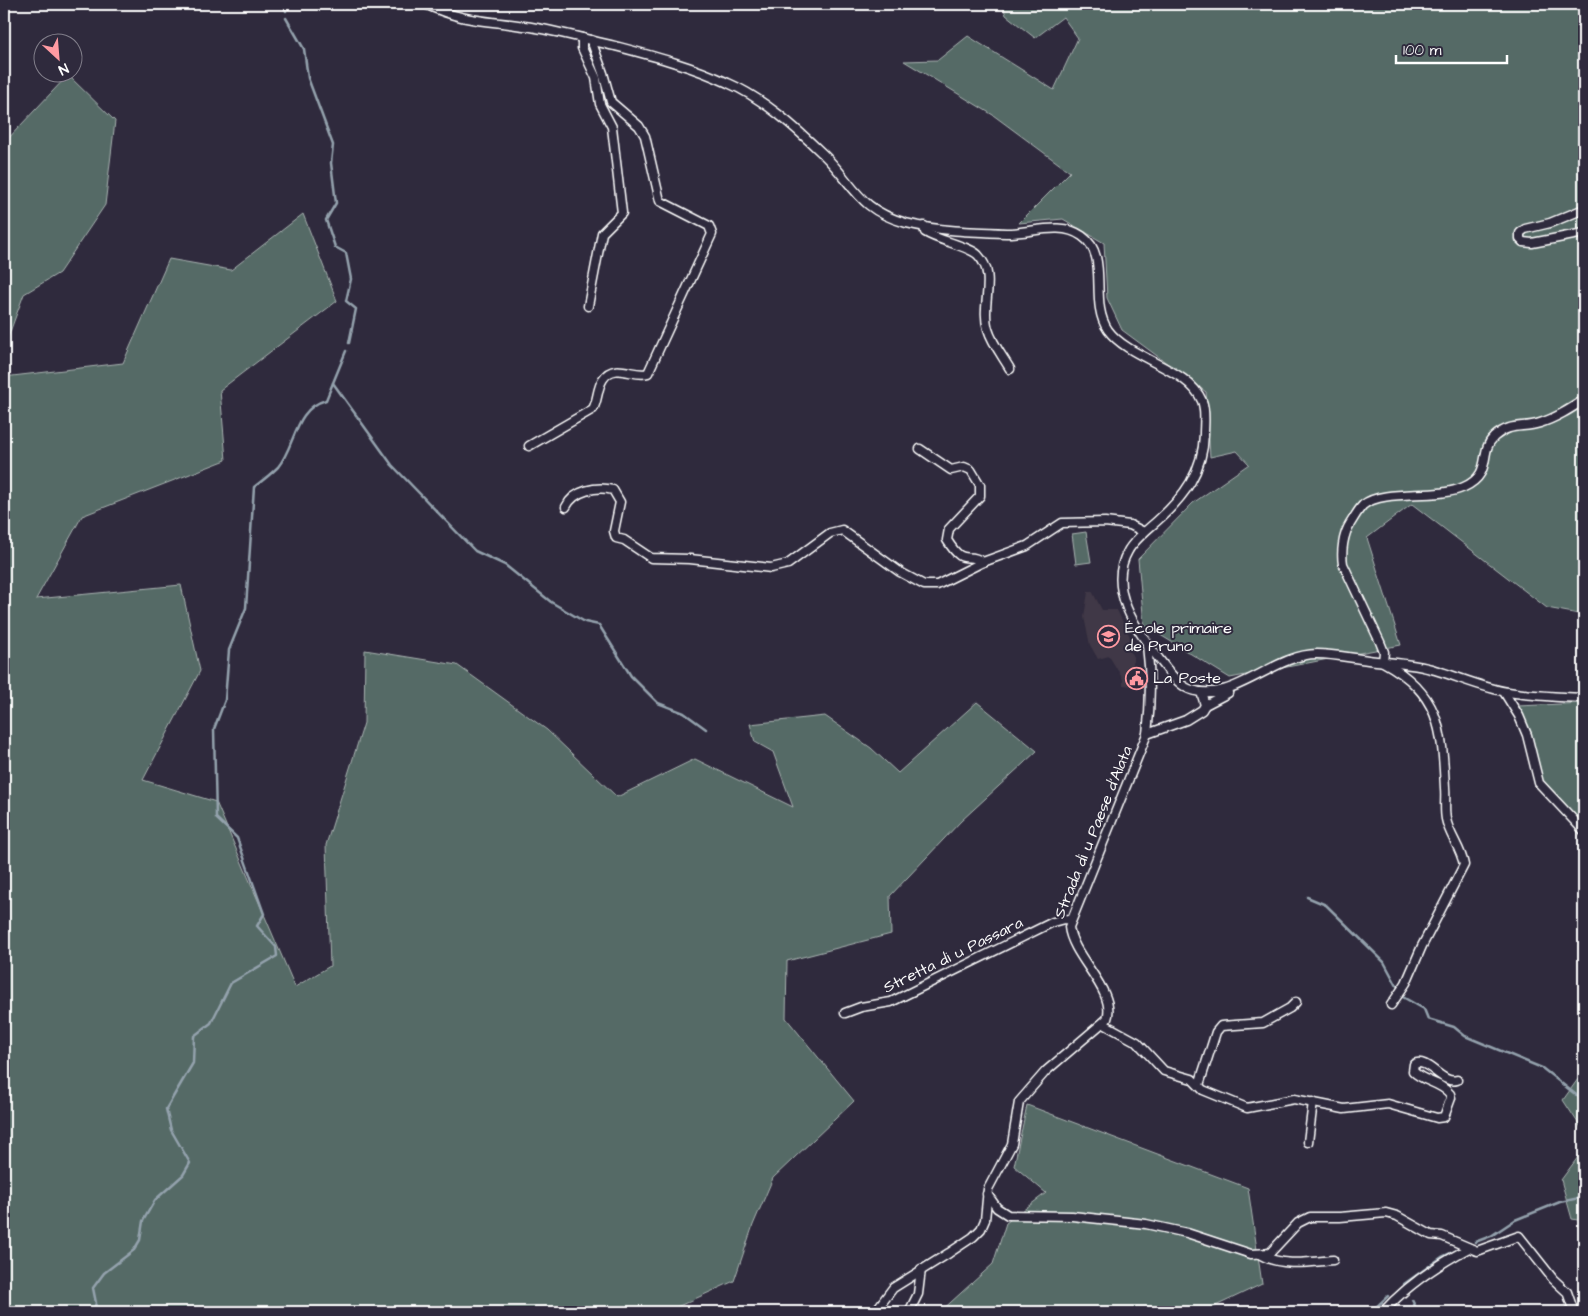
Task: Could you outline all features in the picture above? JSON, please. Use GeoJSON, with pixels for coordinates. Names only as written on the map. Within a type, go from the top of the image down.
{"type":"FeatureCollection","features":[{"type":"Feature","properties":{"kind":"street"},"geometry":{"type":"LineString","coordinates":[[425,4],[467,20],[524,26],[591,40],[669,60],[738,88],[780,117],[825,156],[867,205],[905,223],[1013,233],[1070,229],[1092,244],[1096,252],[1098,268],[1098,304],[1108,330],[1129,350],[1183,379],[1201,397],[1204,405],[1203,448],[1195,476],[1186,492],[1128,550],[1122,565],[1122,594],[1127,609],[1147,643],[1182,685],[1201,692],[1211,692],[1235,685],[1274,665],[1293,658],[1315,654],[1430,668],[1504,692],[1584,698]]}},
{"type":"Feature","properties":{"kind":"street"},"geometry":{"type":"LineString","coordinates":[[582,38],[582,48],[596,78],[600,104],[612,127],[622,213],[602,233],[588,306]]}},
{"type":"Feature","properties":{"kind":"street"},"geometry":{"type":"LineString","coordinates":[[529,446],[593,409],[604,377],[611,372],[622,370],[642,375],[648,373],[712,234],[709,226],[660,201],[645,136],[639,126],[610,102],[603,73],[591,40]]}},
{"type":"Feature","properties":{"kind":"street"},"geometry":{"type":"LineString","coordinates":[[1584,209],[1550,223],[1525,229],[1520,233],[1520,239],[1523,242],[1532,243],[1584,233]]}},
{"type":"Feature","properties":{"kind":"street"},"geometry":{"type":"LineString","coordinates":[[924,226],[925,232],[933,238],[976,254],[984,264],[989,288],[986,317],[988,329],[1010,369]]}},
{"type":"Feature","properties":{"kind":"street"},"geometry":{"type":"LineString","coordinates":[[1383,662],[1384,652],[1343,564],[1341,555],[1347,529],[1357,513],[1364,505],[1375,500],[1448,493],[1464,487],[1476,480],[1482,473],[1489,444],[1506,429],[1520,424],[1537,424],[1551,419],[1584,400]]}},
{"type":"Feature","properties":{"kind":"street"},"geometry":{"type":"LineString","coordinates":[[920,449],[951,470],[964,468],[972,470],[980,486],[980,496],[949,529],[947,540],[955,553],[964,559],[978,558],[983,562]]}},
{"type":"Feature","properties":{"kind":"street"},"geometry":{"type":"LineString","coordinates":[[566,507],[570,500],[584,492],[606,488],[613,490],[620,502],[614,531],[616,538],[624,540],[651,558],[690,559],[772,568],[788,564],[835,530],[842,530],[906,576],[924,585],[937,585],[983,562],[1027,546],[1062,523],[1105,522],[1130,525],[1144,532]]}},
{"type":"Feature","properties":{"kind":"street","name":"Strada di u Paese d'Alata"},"geometry":{"type":"LineString","coordinates":[[1104,1024],[1109,1013],[1109,1007],[1070,935],[1071,920],[1147,734],[1151,701],[1151,666],[1147,643]]}},
{"type":"Feature","properties":{"kind":"street"},"geometry":{"type":"LineString","coordinates":[[1383,662],[1414,681],[1432,706],[1442,741],[1446,819],[1462,855],[1464,865],[1422,946],[1406,983],[1391,1004]]}},
{"type":"Feature","properties":{"kind":"street"},"geometry":{"type":"LineString","coordinates":[[1147,734],[1186,720],[1202,710],[1205,705],[1231,692],[1235,685]]}},
{"type":"Feature","properties":{"kind":"street"},"geometry":{"type":"LineString","coordinates":[[1201,692],[1205,705]]}},
{"type":"Feature","properties":{"kind":"street"},"geometry":{"type":"LineString","coordinates":[[1504,692],[1519,716],[1527,735],[1539,783],[1584,831]]}},
{"type":"Feature","properties":{"kind":"street","name":"Stretta di u Passara"},"geometry":{"type":"LineString","coordinates":[[844,1013],[861,1007],[892,1002],[1054,922],[1064,919],[1071,920]]}},
{"type":"Feature","properties":{"kind":"street"},"geometry":{"type":"LineString","coordinates":[[1199,1085],[1216,1032],[1221,1026],[1263,1023],[1290,1008],[1296,1002]]}},
{"type":"Feature","properties":{"kind":"street"},"geometry":{"type":"LineString","coordinates":[[875,1312],[893,1288],[973,1238],[981,1229],[985,1220],[987,1194],[994,1175],[1012,1144],[1020,1102],[1023,1096],[1069,1050],[1104,1024],[1137,1042],[1164,1071],[1192,1079],[1204,1090],[1248,1108],[1294,1099],[1344,1109],[1388,1104],[1437,1118],[1444,1116],[1447,1112],[1450,1094],[1446,1089],[1412,1071],[1414,1064],[1421,1063],[1449,1081],[1457,1080]]}},
{"type":"Feature","properties":{"kind":"street"},"geometry":{"type":"LineString","coordinates":[[1308,1142],[1313,1102]]}},
{"type":"Feature","properties":{"kind":"street"},"geometry":{"type":"LineString","coordinates":[[987,1194],[997,1208],[1008,1216],[1072,1216],[1146,1224],[1186,1232],[1251,1254],[1262,1255],[1271,1261],[1332,1260]]}},
{"type":"Feature","properties":{"kind":"street"},"geometry":{"type":"LineString","coordinates":[[1262,1255],[1277,1248],[1298,1223],[1310,1217],[1340,1217],[1386,1213],[1397,1216],[1430,1235],[1442,1236],[1477,1251],[1515,1236],[1522,1237],[1553,1279],[1567,1292],[1574,1312]]}},
{"type":"Feature","properties":{"kind":"street"},"geometry":{"type":"LineString","coordinates":[[1383,1312],[1402,1290],[1433,1270],[1446,1259],[1469,1248]]}},
{"type":"Feature","properties":{"kind":"street"},"geometry":{"type":"LineString","coordinates":[[909,1312],[918,1294],[921,1269]]}},
{"type":"Feature","properties":{"kind":"shaded area","name":"École primaire de Pruno"},"geometry":{"type":"Polygon","coordinates":[[[1092,591],[1102,610],[1117,610],[1133,643],[1128,647],[1133,657],[1133,669],[1136,669],[1134,686],[1123,685],[1123,679],[1109,656],[1098,659],[1090,645],[1084,617],[1088,592],[1092,591]]]}},
{"type":"Feature","properties":{"kind":"green space"},"geometry":{"type":"Polygon","coordinates":[[[1002,4],[1584,4],[1584,615],[1547,608],[1412,504],[1367,538],[1401,645],[1230,678],[1144,625],[1138,559],[1193,503],[1249,464],[1237,451],[1210,457],[1206,392],[1122,330],[1107,298],[1104,243],[1063,219],[1019,223],[1070,172],[993,115],[904,61],[938,60],[968,36],[1054,90],[1078,38],[1063,17],[1035,38],[1006,15],[1002,4]]]}},
{"type":"Feature","properties":{"kind":"green space"},"geometry":{"type":"Polygon","coordinates":[[[61,82],[75,82],[115,121],[105,205],[59,273],[24,294],[4,348],[4,143],[61,82]]]}},
{"type":"Feature","properties":{"kind":"green space"},"geometry":{"type":"Polygon","coordinates":[[[303,214],[337,301],[220,390],[226,460],[82,516],[36,599],[181,585],[200,671],[143,780],[216,802],[295,987],[330,966],[326,845],[364,723],[365,650],[457,665],[547,730],[617,797],[695,759],[793,807],[773,752],[755,742],[750,724],[825,716],[871,748],[898,773],[977,702],[1037,751],[961,821],[890,896],[891,934],[787,961],[786,1018],[854,1101],[773,1178],[753,1225],[734,1281],[666,1312],[4,1312],[4,377],[123,363],[169,259],[231,270],[303,214]]]}},
{"type":"Feature","properties":{"kind":"green space"},"geometry":{"type":"Polygon","coordinates":[[[1086,532],[1091,562],[1076,564],[1072,534],[1086,532]]]}},
{"type":"Feature","properties":{"kind":"green space"},"geometry":{"type":"Polygon","coordinates":[[[1584,703],[1584,826],[1541,780],[1530,731],[1518,706],[1584,703]]]}},
{"type":"Feature","properties":{"kind":"green space"},"geometry":{"type":"Polygon","coordinates":[[[1584,1077],[1584,1132],[1563,1100],[1578,1079],[1584,1077]]]}},
{"type":"Feature","properties":{"kind":"green space"},"geometry":{"type":"Polygon","coordinates":[[[1027,1105],[1248,1188],[1262,1284],[1203,1312],[940,1312],[993,1264],[1006,1223],[1046,1193],[1014,1166],[1027,1105]]]}},
{"type":"Feature","properties":{"kind":"green space"},"geometry":{"type":"Polygon","coordinates":[[[1584,1149],[1584,1221],[1572,1219],[1561,1180],[1584,1149]]]}},
{"type":"Feature","properties":{"kind":"waterway"},"geometry":{"type":"LineString","coordinates":[[284,4],[286,11]]}},
{"type":"Feature","properties":{"kind":"waterway"},"geometry":{"type":"LineString","coordinates":[[286,18],[304,49],[308,78],[333,145],[331,163],[336,203],[326,220],[335,247],[346,253],[351,279],[346,301],[356,309],[349,343]]}},
{"type":"Feature","properties":{"kind":"waterway"},"geometry":{"type":"LineString","coordinates":[[93,1312],[96,1303],[93,1288],[104,1273],[134,1250],[140,1240],[143,1221],[155,1200],[183,1175],[190,1163],[171,1130],[166,1109],[193,1063],[194,1036],[211,1023],[231,983],[277,956],[276,947],[257,926],[264,914],[237,838],[216,818],[214,729],[225,700],[229,650],[246,608],[254,487],[278,467],[289,449],[301,419],[315,405],[326,400],[346,351]]}},
{"type":"Feature","properties":{"kind":"waterway"},"geometry":{"type":"LineString","coordinates":[[333,383],[392,465],[475,551],[505,565],[551,602],[585,622],[599,625],[631,676],[658,703],[684,713],[706,729]]}},
{"type":"Feature","properties":{"kind":"waterway"},"geometry":{"type":"LineString","coordinates":[[1307,897],[1326,905],[1384,962],[1398,988]]}},
{"type":"Feature","properties":{"kind":"waterway"},"geometry":{"type":"LineString","coordinates":[[1401,996],[1424,1009],[1428,1019],[1454,1027],[1465,1036],[1542,1068],[1584,1101]]}},
{"type":"Feature","properties":{"kind":"waterway"},"geometry":{"type":"LineString","coordinates":[[1475,1242],[1491,1236],[1515,1220],[1560,1202],[1584,1197]]}},
{"type":"Feature","properties":{"kind":"waterway"},"geometry":{"type":"LineString","coordinates":[[1404,1284],[1442,1257],[1460,1249]]}},
{"type":"Feature","properties":{"kind":"waterway"},"geometry":{"type":"LineString","coordinates":[[1371,1312],[1388,1296]]}},
{"type":"Feature","properties":{"kind":"waterway"},"geometry":{"type":"LineString","coordinates":[[1412,1300],[1418,1312]]}},
{"type":"Feature","properties":{"kind":"place","name":"École primaire de Pruno"},"geometry":{"type":"Point","coordinates":[1109,637]}},
{"type":"Feature","properties":{"kind":"place","name":"La Poste"},"geometry":{"type":"Point","coordinates":[1137,678]}}]}
